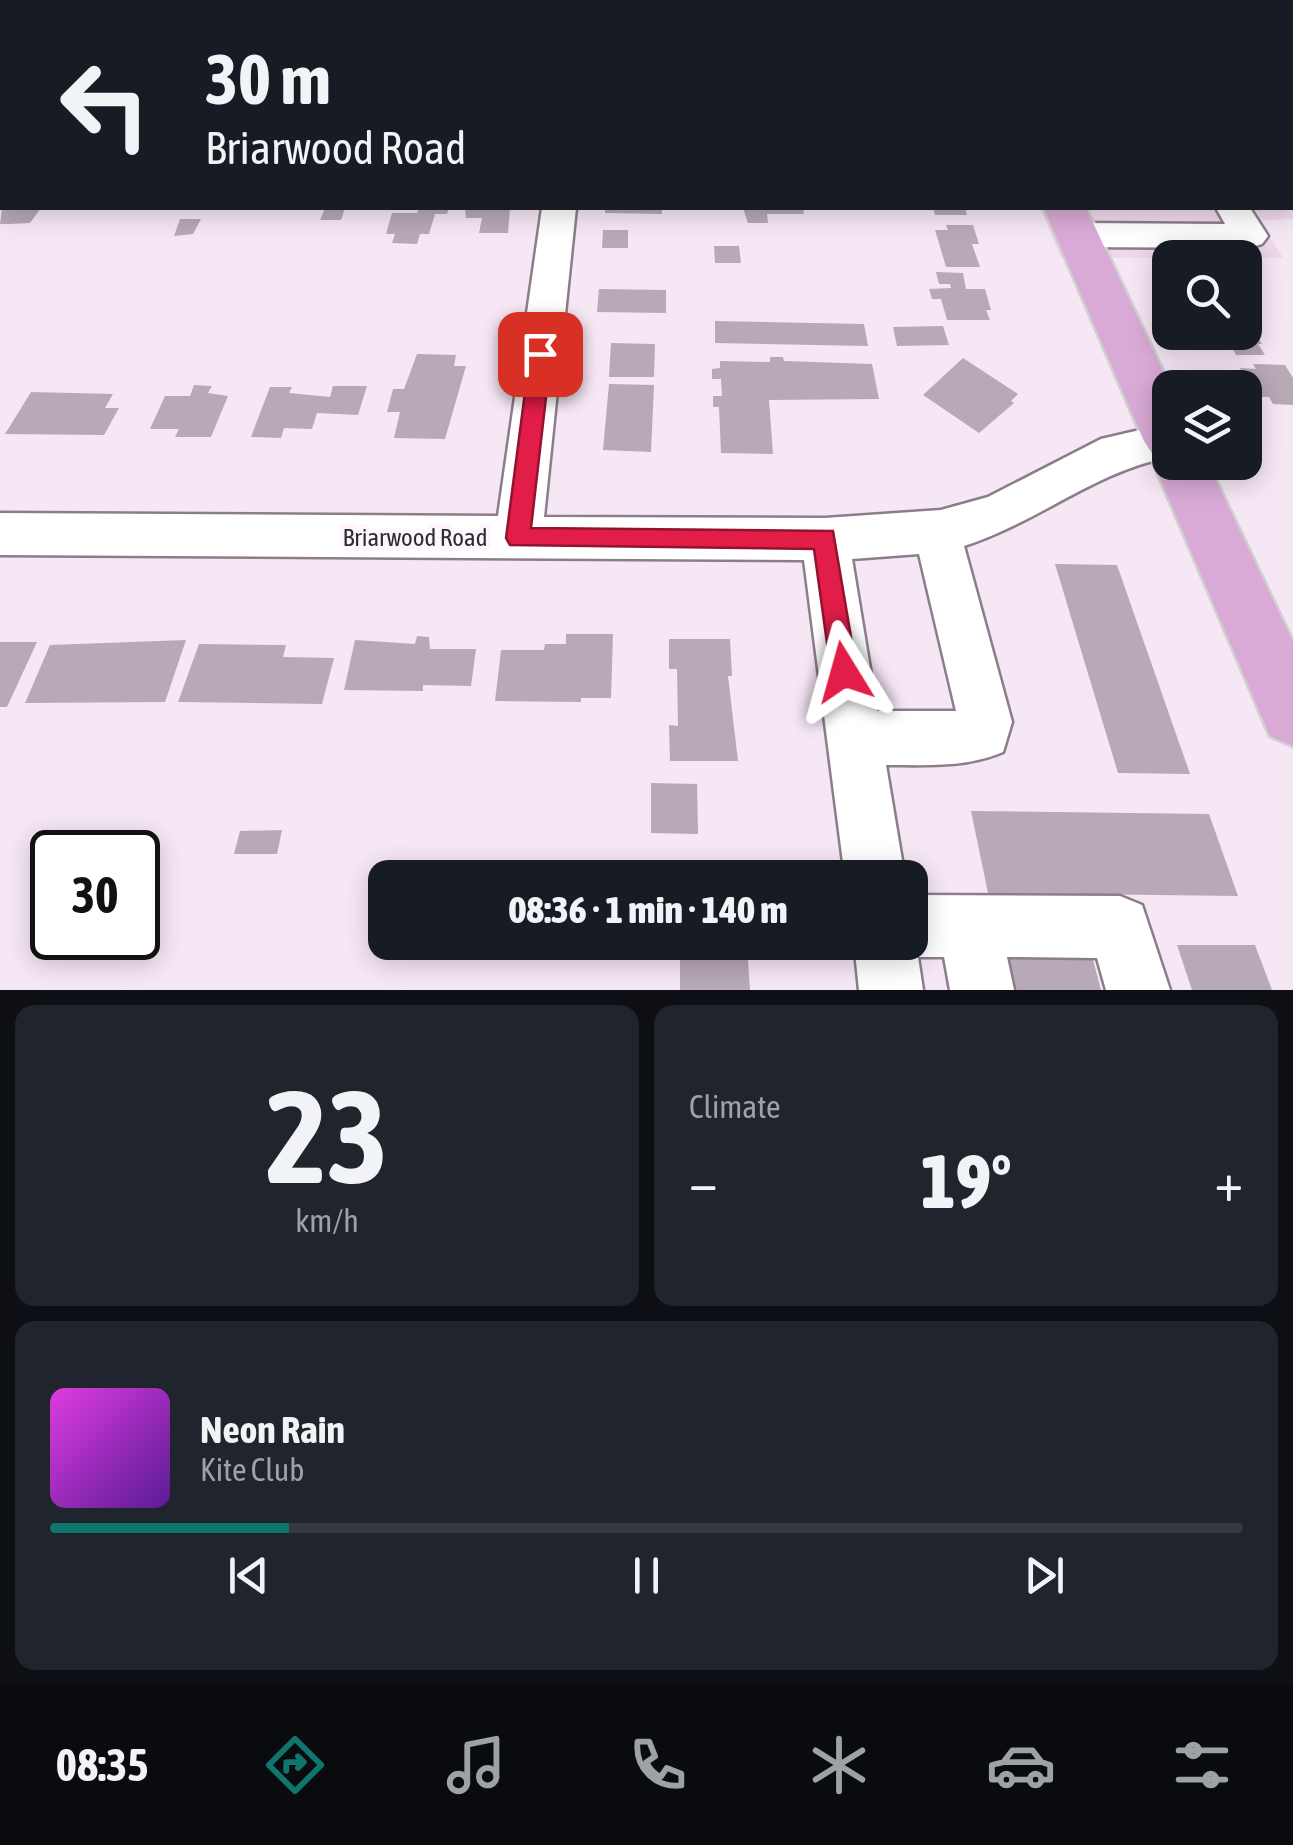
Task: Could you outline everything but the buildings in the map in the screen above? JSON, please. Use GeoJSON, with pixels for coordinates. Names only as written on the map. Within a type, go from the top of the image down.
{"type":"FeatureCollection","features":[{"type":"Feature","properties":{"kind":"main road"},"geometry":{"type":"LineString","coordinates":[[1071,221],[1152,400]]}},
{"type":"Feature","properties":{"kind":"main road"},"geometry":{"type":"LineString","coordinates":[[1188,480],[1293,713]]}},
{"type":"Feature","properties":{"kind":"street"},"geometry":{"type":"LineString","coordinates":[[518,538],[558,210]]}},
{"type":"Feature","properties":{"kind":"street"},"geometry":{"type":"LineString","coordinates":[[1071,221],[1216,217]]}},
{"type":"Feature","properties":{"kind":"street","name":"Briarwood Road"},"geometry":{"type":"LineString","coordinates":[[0,534],[825,539],[937,531],[978,522],[1017,504],[1100,455],[1152,443]]}},
{"type":"Feature","properties":{"kind":"street"},"geometry":{"type":"LineString","coordinates":[[853,738],[962,738],[984,733],[985,722],[937,531]]}},
{"type":"Feature","properties":{"kind":"street"},"geometry":{"type":"LineString","coordinates":[[825,539],[872,860]]}},
{"type":"Feature","properties":{"kind":"street"},"geometry":{"type":"LineString","coordinates":[[928,926],[1120,926],[1138,990]]}},
{"type":"Feature","properties":{"kind":"street"},"geometry":{"type":"LineString","coordinates":[[970,927],[982,990]]}},
{"type":"Feature","properties":{"kind":"street"},"geometry":{"type":"LineString","coordinates":[[887,960],[891,990]]}},
{"type":"Feature","properties":{"kind":"shaded area"},"geometry":{"type":"Polygon","coordinates":[[[1041,210],[1293,210],[1293,219],[1259,220],[1283,258],[1262,258],[1262,240],[1152,240],[1152,258],[1061,258],[1041,210]]]}},
{"type":"Feature","properties":{"kind":"route"},"geometry":{"type":"LineString","coordinates":[[540,354],[518,538],[825,539],[844,672]]}}]}
